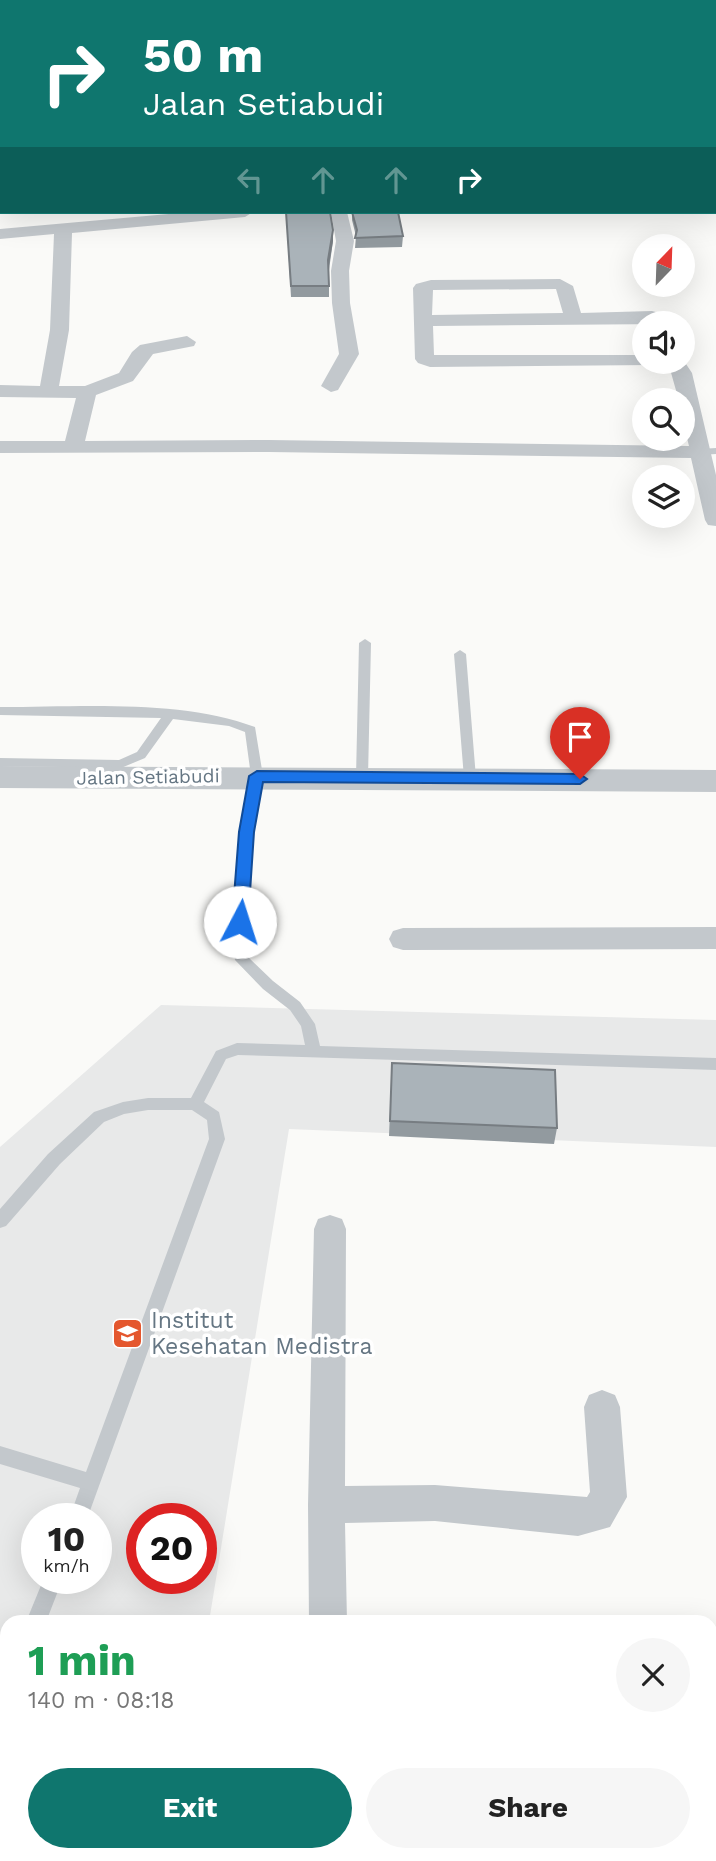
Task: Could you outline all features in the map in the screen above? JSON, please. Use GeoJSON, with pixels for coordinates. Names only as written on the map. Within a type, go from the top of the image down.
{"type":"FeatureCollection","features":[{"type":"Feature","properties":{"kind":"street"},"geometry":{"type":"LineString","coordinates":[[27,214],[34,231]]}},
{"type":"Feature","properties":{"kind":"street"},"geometry":{"type":"LineString","coordinates":[[0,234],[221,214]]}},
{"type":"Feature","properties":{"kind":"street"},"geometry":{"type":"LineString","coordinates":[[331,386],[349,354],[341,303],[345,242],[339,214]]}},
{"type":"Feature","properties":{"kind":"street"},"geometry":{"type":"LineString","coordinates":[[48,391],[53,372],[62,296],[63,227]]}},
{"type":"Feature","properties":{"kind":"street"},"geometry":{"type":"LineString","coordinates":[[573,317],[562,285],[431,285],[422,288],[425,359],[437,363],[632,361]]}},
{"type":"Feature","properties":{"kind":"street"},"geometry":{"type":"LineString","coordinates":[[424,321],[632,317]]}},
{"type":"Feature","properties":{"kind":"street"},"geometry":{"type":"LineString","coordinates":[[0,391],[87,392],[127,377],[139,356],[147,349],[187,342]]}},
{"type":"Feature","properties":{"kind":"street"},"geometry":{"type":"LineString","coordinates":[[682,374],[708,451],[715,512]]}},
{"type":"Feature","properties":{"kind":"street"},"geometry":{"type":"LineString","coordinates":[[74,448],[87,392]]}},
{"type":"Feature","properties":{"kind":"street"},"geometry":{"type":"LineString","coordinates":[[0,447],[708,451]]}},
{"type":"Feature","properties":{"kind":"street","name":"Jalan Setiabudi"},"geometry":{"type":"LineString","coordinates":[[0,777],[160,779],[257,776],[716,781]]}},
{"type":"Feature","properties":{"kind":"street"},"geometry":{"type":"LineString","coordinates":[[403,939],[716,937]]}},
{"type":"Feature","properties":{"kind":"street"},"geometry":{"type":"LineString","coordinates":[[328,1615],[326,1504],[330,1229]]}},
{"type":"Feature","properties":{"kind":"street"},"geometry":{"type":"LineString","coordinates":[[326,1504],[435,1503],[578,1517],[597,1514],[609,1497],[602,1407]]}},
{"type":"Feature","properties":{"kind":"lane"},"geometry":{"type":"LineString","coordinates":[[362,778],[365,643]]}},
{"type":"Feature","properties":{"kind":"lane"},"geometry":{"type":"LineString","coordinates":[[460,654],[470,778]]}},
{"type":"Feature","properties":{"kind":"lane"},"geometry":{"type":"LineString","coordinates":[[0,711],[169,716],[230,721],[251,730],[257,776],[247,832],[238,938],[242,960],[295,1006],[308,1024],[314,1052]]}},
{"type":"Feature","properties":{"kind":"lane"},"geometry":{"type":"LineString","coordinates":[[0,762],[121,764],[141,755],[169,716]]}},
{"type":"Feature","properties":{"kind":"lane"},"geometry":{"type":"LineString","coordinates":[[195,1104],[221,1055],[227,1051],[716,1064]]}},
{"type":"Feature","properties":{"kind":"lane"},"geometry":{"type":"LineString","coordinates":[[0,1220],[54,1159],[99,1117],[123,1108],[148,1104],[195,1104],[214,1117],[217,1139],[84,1503]]}},
{"type":"Feature","properties":{"kind":"lane"},"geometry":{"type":"LineString","coordinates":[[0,1455],[92,1483]]}},
{"type":"Feature","properties":{"kind":"lane"},"geometry":{"type":"LineString","coordinates":[[39,1615],[47,1594]]}},
{"type":"Feature","properties":{"kind":"shaded area","name":"Institut Kesehatan Medistra"},"geometry":{"type":"Polygon","coordinates":[[[161,1005],[716,1020],[716,1147],[289,1129],[217,1573],[217,1503],[126,1503],[126,1594],[214,1594],[210,1615],[0,1615],[0,1147],[161,1005]]]}},
{"type":"Feature","properties":{"kind":"building"},"geometry":{"type":"Polygon","coordinates":[[[286,214],[330,214],[333,230],[328,260],[329,286],[291,286],[286,214]]]}},
{"type":"Feature","properties":{"kind":"building"},"geometry":{"type":"Polygon","coordinates":[[[353,214],[398,214],[403,236],[355,238],[357,230],[353,214]]]}},
{"type":"Feature","properties":{"kind":"building"},"geometry":{"type":"Polygon","coordinates":[[[392,1063],[555,1070],[557,1128],[390,1121],[392,1063]]]}},
{"type":"Feature","properties":{"kind":"place","name":"Institut Kesehatan Medistra"},"geometry":{"type":"Point","coordinates":[128,1333]}},
{"type":"Feature","properties":{"kind":"route"},"geometry":{"type":"LineString","coordinates":[[240,922],[247,832],[257,776],[580,779]]}}]}
